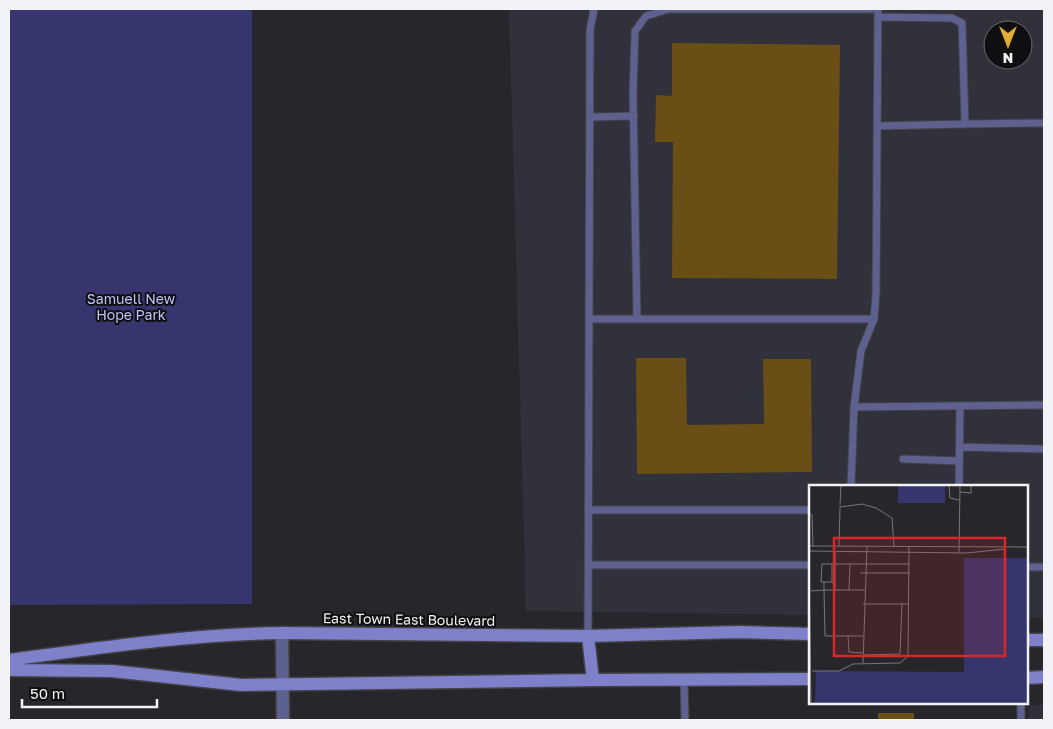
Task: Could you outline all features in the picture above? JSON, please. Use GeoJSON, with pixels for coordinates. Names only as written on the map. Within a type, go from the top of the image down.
{"type":"FeatureCollection","features":[{"type":"Feature","properties":{"kind":"street","name":"East Town East Boulevard"},"geometry":{"type":"LineString","coordinates":[[9,660],[105,647],[238,633],[588,636],[739,632],[809,634]]}},
{"type":"Feature","properties":{"kind":"street"},"geometry":{"type":"LineString","coordinates":[[282,633],[283,720]]}},
{"type":"Feature","properties":{"kind":"street"},"geometry":{"type":"LineString","coordinates":[[588,636],[593,680]]}},
{"type":"Feature","properties":{"kind":"street"},"geometry":{"type":"LineString","coordinates":[[1028,640],[1044,640]]}},
{"type":"Feature","properties":{"kind":"street"},"geometry":{"type":"LineString","coordinates":[[9,670],[112,671],[241,685],[809,679]]}},
{"type":"Feature","properties":{"kind":"street"},"geometry":{"type":"LineString","coordinates":[[1028,678],[1044,677]]}},
{"type":"Feature","properties":{"kind":"lane"},"geometry":{"type":"LineString","coordinates":[[588,636],[590,30],[594,9]]}},
{"type":"Feature","properties":{"kind":"lane"},"geometry":{"type":"LineString","coordinates":[[637,319],[634,116],[635,31],[646,16],[668,9],[878,12],[952,18],[962,23],[965,124]]}},
{"type":"Feature","properties":{"kind":"lane"},"geometry":{"type":"LineString","coordinates":[[851,485],[854,407],[861,351],[874,319],[878,12]]}},
{"type":"Feature","properties":{"kind":"lane"},"geometry":{"type":"LineString","coordinates":[[590,117],[634,116]]}},
{"type":"Feature","properties":{"kind":"lane"},"geometry":{"type":"LineString","coordinates":[[877,126],[1044,123]]}},
{"type":"Feature","properties":{"kind":"lane"},"geometry":{"type":"LineString","coordinates":[[589,319],[874,319]]}},
{"type":"Feature","properties":{"kind":"lane"},"geometry":{"type":"LineString","coordinates":[[854,407],[1044,405]]}},
{"type":"Feature","properties":{"kind":"lane"},"geometry":{"type":"LineString","coordinates":[[959,485],[960,406]]}},
{"type":"Feature","properties":{"kind":"lane"},"geometry":{"type":"LineString","coordinates":[[960,447],[1044,449]]}},
{"type":"Feature","properties":{"kind":"lane"},"geometry":{"type":"LineString","coordinates":[[903,460],[959,461]]}},
{"type":"Feature","properties":{"kind":"lane"},"geometry":{"type":"LineString","coordinates":[[588,510],[809,510]]}},
{"type":"Feature","properties":{"kind":"lane"},"geometry":{"type":"LineString","coordinates":[[1044,562],[1044,571]]}},
{"type":"Feature","properties":{"kind":"lane"},"geometry":{"type":"LineString","coordinates":[[588,565],[809,565]]}},
{"type":"Feature","properties":{"kind":"lane"},"geometry":{"type":"LineString","coordinates":[[1028,567],[1044,567]]}},
{"type":"Feature","properties":{"kind":"lane"},"geometry":{"type":"LineString","coordinates":[[684,680],[685,720]]}},
{"type":"Feature","properties":{"kind":"lane"},"geometry":{"type":"LineString","coordinates":[[1021,704],[1021,720]]}},
{"type":"Feature","properties":{"kind":"shaded area"},"geometry":{"type":"Polygon","coordinates":[[[509,9],[1044,9],[1044,618],[1028,618],[1028,485],[809,485],[809,615],[526,611],[509,9]]]}},
{"type":"Feature","properties":{"kind":"shaded area"},"geometry":{"type":"Polygon","coordinates":[[[1029,705],[1044,705],[1044,720],[1029,720],[1029,705]]]}},
{"type":"Feature","properties":{"kind":"green space","name":"Samuell New Hope Park"},"geometry":{"type":"Polygon","coordinates":[[[9,9],[252,9],[252,604],[9,605],[9,9]]]}},
{"type":"Feature","properties":{"kind":"building"},"geometry":{"type":"Polygon","coordinates":[[[672,43],[840,45],[837,279],[672,278],[673,142],[655,142],[656,95],[672,96],[672,43]]]}},
{"type":"Feature","properties":{"kind":"building"},"geometry":{"type":"Polygon","coordinates":[[[636,358],[686,358],[687,425],[764,424],[763,359],[811,359],[812,472],[637,474],[636,358]]]}},
{"type":"Feature","properties":{"kind":"building"},"geometry":{"type":"Polygon","coordinates":[[[878,713],[914,713],[914,720],[878,720],[878,713]]]}}]}
